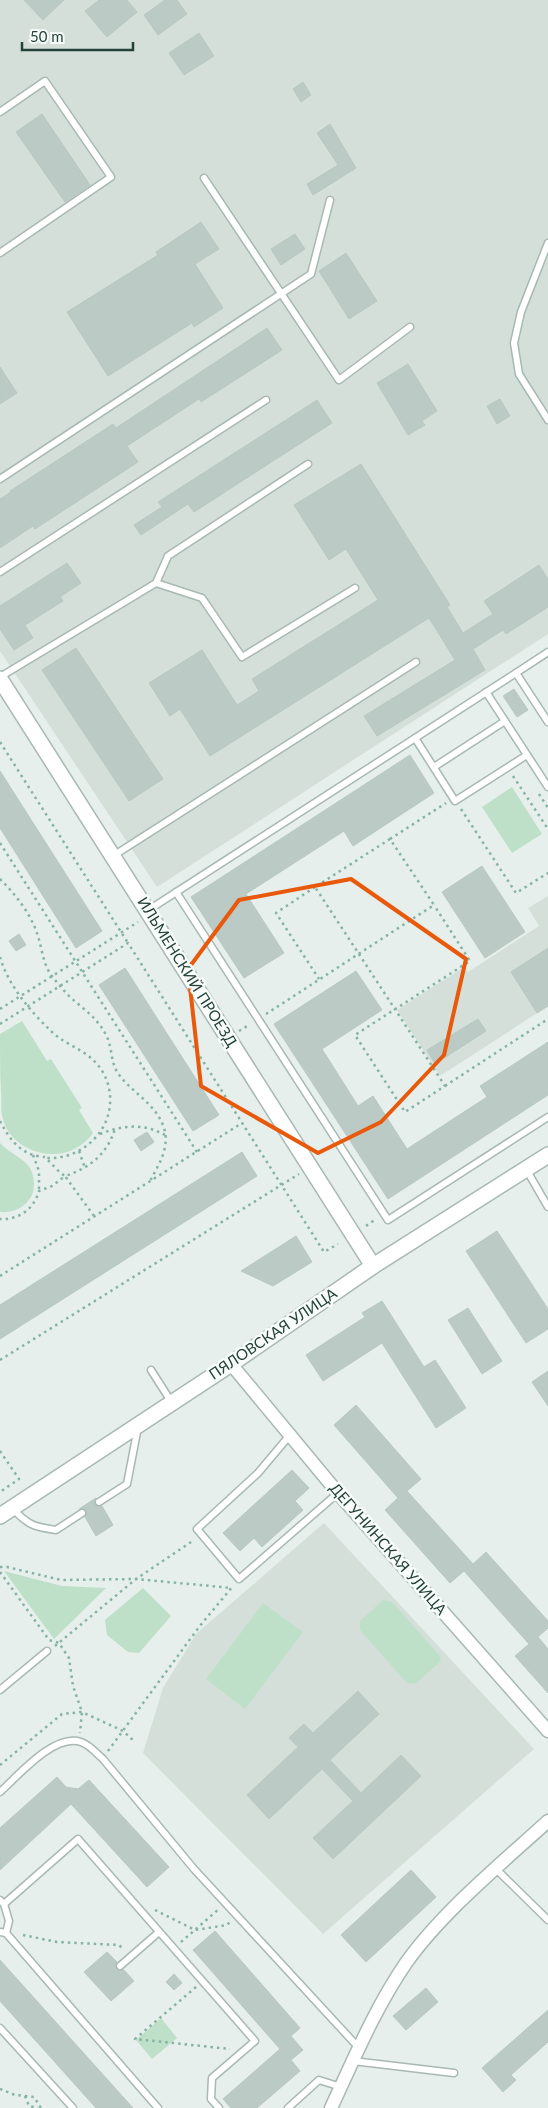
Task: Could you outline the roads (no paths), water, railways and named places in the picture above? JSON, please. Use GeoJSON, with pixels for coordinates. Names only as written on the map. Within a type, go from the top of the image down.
{"type":"FeatureCollection","features":[{"type":"Feature","properties":{"kind":"street","name":"ИЛЬМЕНСКИЙ ПРОЕЗД"},"geometry":{"type":"LineString","coordinates":[[0,678],[373,1266]]}},
{"type":"Feature","properties":{"kind":"street","name":"ПЯЛОВСКАЯ УЛИЦА"},"geometry":{"type":"LineString","coordinates":[[6,1512],[231,1364],[373,1266],[548,1155]]}},
{"type":"Feature","properties":{"kind":"street","name":"ДЕГУНИНСКАЯ УЛИЦА"},"geometry":{"type":"LineString","coordinates":[[231,1364],[338,1493],[548,1731]]}},
{"type":"Feature","properties":{"kind":"street"},"geometry":{"type":"LineString","coordinates":[[331,2108],[378,2008],[408,1962],[448,1916],[548,1821]]}},
{"type":"Feature","properties":{"kind":"lane"},"geometry":{"type":"LineString","coordinates":[[0,112],[45,81],[111,177],[0,253]]}},
{"type":"Feature","properties":{"kind":"lane"},"geometry":{"type":"LineString","coordinates":[[204,178],[339,380],[410,327]]}},
{"type":"Feature","properties":{"kind":"lane"},"geometry":{"type":"LineString","coordinates":[[0,479],[311,274],[330,200]]}},
{"type":"Feature","properties":{"kind":"lane"},"geometry":{"type":"LineString","coordinates":[[548,243],[521,312],[514,343],[519,374],[548,420]]}},
{"type":"Feature","properties":{"kind":"lane"},"geometry":{"type":"LineString","coordinates":[[0,572],[266,400]]}},
{"type":"Feature","properties":{"kind":"lane"},"geometry":{"type":"LineString","coordinates":[[0,678],[156,583],[168,556],[308,464]]}},
{"type":"Feature","properties":{"kind":"lane"},"geometry":{"type":"LineString","coordinates":[[156,583],[202,598],[242,657],[355,588]]}},
{"type":"Feature","properties":{"kind":"lane"},"geometry":{"type":"LineString","coordinates":[[149,912],[176,892],[548,652]]}},
{"type":"Feature","properties":{"kind":"lane"},"geometry":{"type":"LineString","coordinates":[[112,856],[416,662]]}},
{"type":"Feature","properties":{"kind":"lane"},"geometry":{"type":"LineString","coordinates":[[516,673],[548,722]]}},
{"type":"Feature","properties":{"kind":"lane"},"geometry":{"type":"LineString","coordinates":[[486,692],[548,787]]}},
{"type":"Feature","properties":{"kind":"lane"},"geometry":{"type":"LineString","coordinates":[[434,767],[505,721]]}},
{"type":"Feature","properties":{"kind":"lane"},"geometry":{"type":"LineString","coordinates":[[415,738],[455,799],[527,755]]}},
{"type":"Feature","properties":{"kind":"lane"},"geometry":{"type":"LineString","coordinates":[[176,892],[388,1220],[548,1117]]}},
{"type":"Feature","properties":{"kind":"lane"},"geometry":{"type":"LineString","coordinates":[[526,1169],[548,1207]]}},
{"type":"Feature","properties":{"kind":"lane"},"geometry":{"type":"LineString","coordinates":[[151,1370],[172,1403]]}},
{"type":"Feature","properties":{"kind":"lane"},"geometry":{"type":"LineString","coordinates":[[99,1502],[127,1484],[139,1424]]}},
{"type":"Feature","properties":{"kind":"lane"},"geometry":{"type":"LineString","coordinates":[[290,1435],[258,1473],[197,1529],[238,1579],[338,1493]]}},
{"type":"Feature","properties":{"kind":"lane"},"geometry":{"type":"LineString","coordinates":[[6,1512],[36,1527],[56,1530],[82,1513]]}},
{"type":"Feature","properties":{"kind":"lane"},"geometry":{"type":"LineString","coordinates":[[0,1690],[47,1651]]}},
{"type":"Feature","properties":{"kind":"lane"},"geometry":{"type":"LineString","coordinates":[[0,1792],[48,1750],[64,1741],[80,1742],[91,1748],[103,1759],[194,1869],[359,2048]]}},
{"type":"Feature","properties":{"kind":"lane"},"geometry":{"type":"LineString","coordinates":[[158,2108],[3,1932],[9,1921],[2,1901],[78,1840],[255,2041],[212,2078],[211,2098],[219,2108]]}},
{"type":"Feature","properties":{"kind":"lane"},"geometry":{"type":"LineString","coordinates":[[496,1869],[548,1920]]}},
{"type":"Feature","properties":{"kind":"lane"},"geometry":{"type":"LineString","coordinates":[[120,1966],[159,1932]]}},
{"type":"Feature","properties":{"kind":"lane"},"geometry":{"type":"LineString","coordinates":[[0,2028],[73,2108]]}},
{"type":"Feature","properties":{"kind":"lane"},"geometry":{"type":"LineString","coordinates":[[353,2061],[454,2073]]}},
{"type":"Feature","properties":{"kind":"lane"},"geometry":{"type":"LineString","coordinates":[[288,2108],[319,2080],[341,2087]]}}]}
